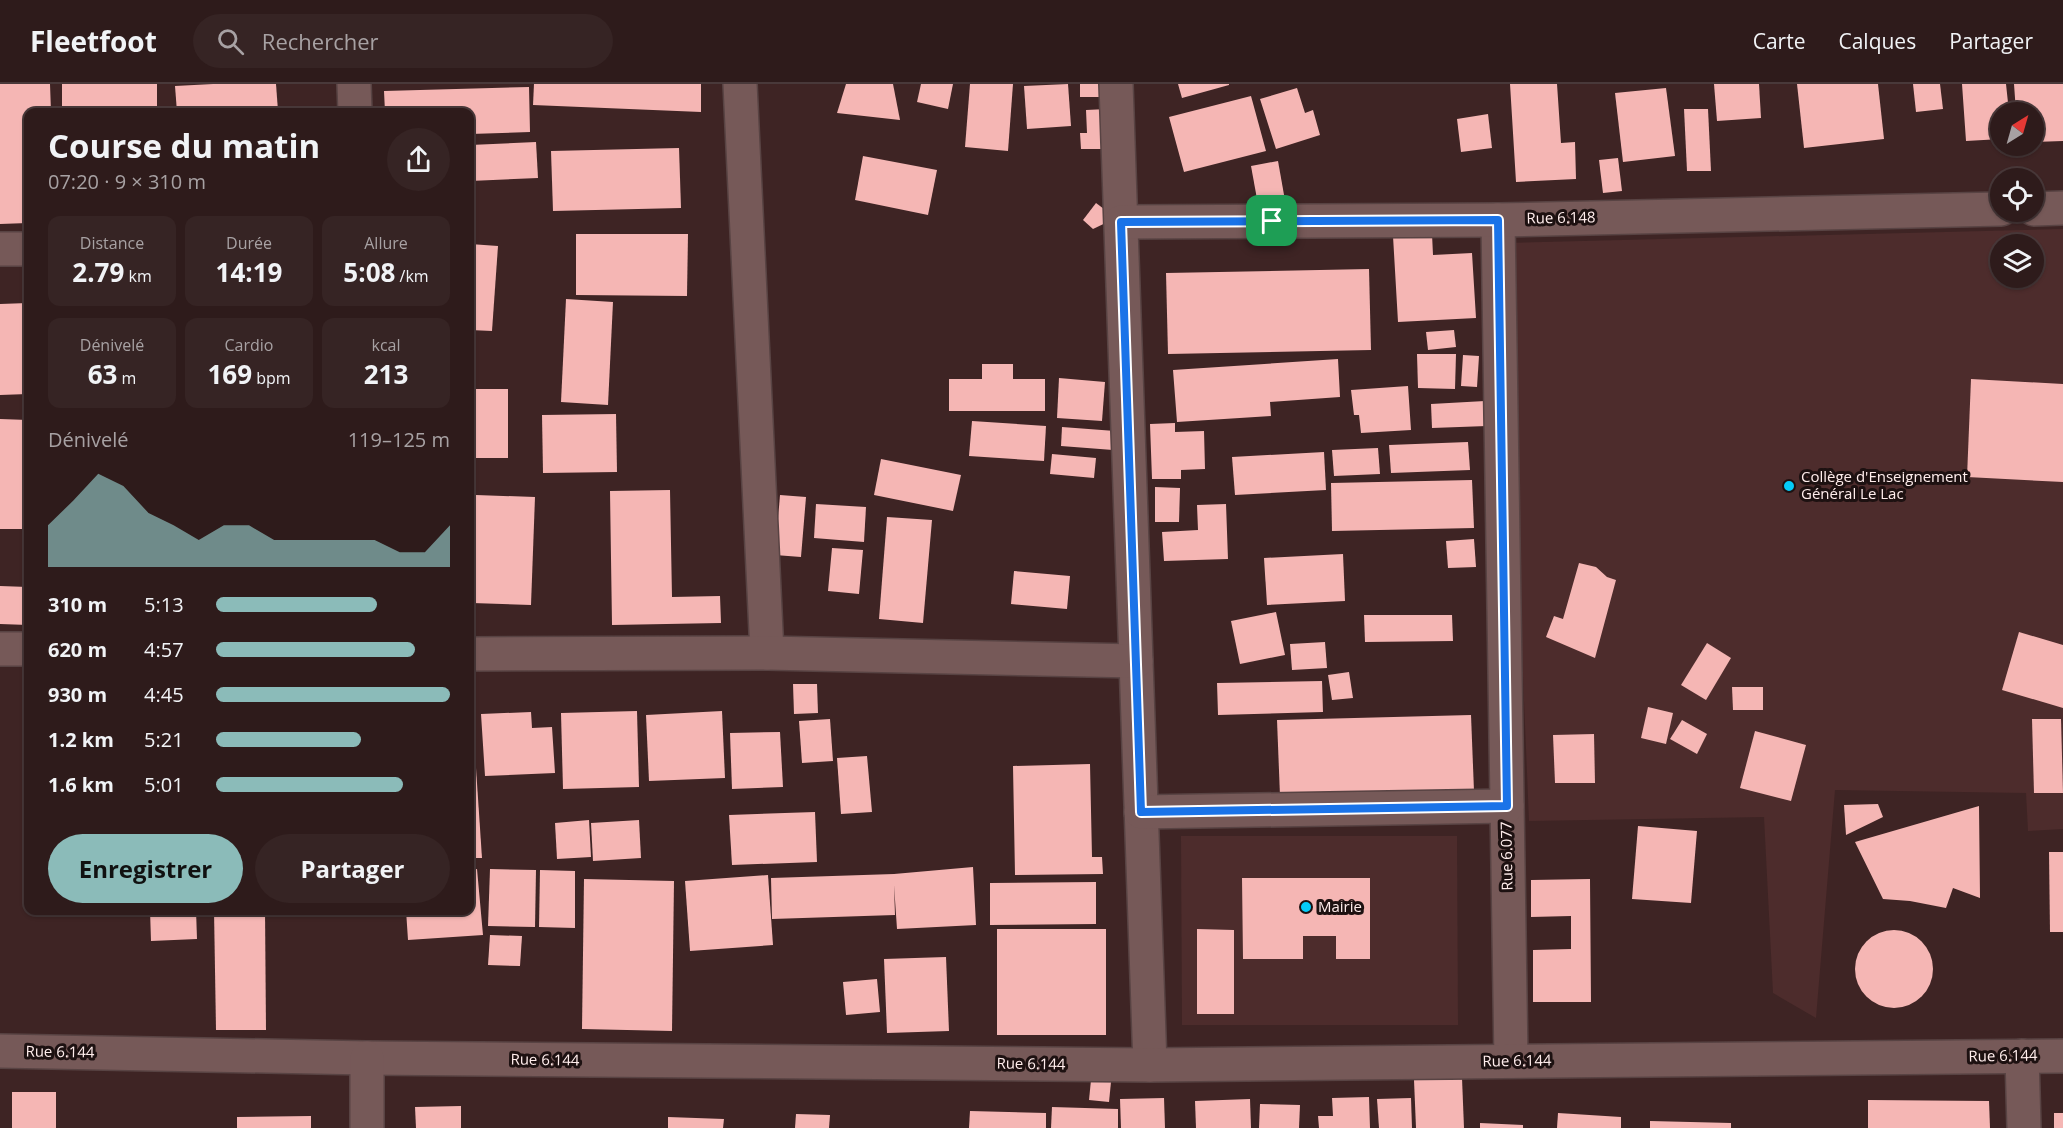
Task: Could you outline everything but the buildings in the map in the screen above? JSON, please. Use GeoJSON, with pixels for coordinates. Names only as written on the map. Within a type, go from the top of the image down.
{"type":"FeatureCollection","features":[{"type":"Feature","properties":{"kind":"street"},"geometry":{"type":"LineString","coordinates":[[354,84],[355,108]]}},
{"type":"Feature","properties":{"kind":"street"},"geometry":{"type":"LineString","coordinates":[[740,84],[767,653]]}},
{"type":"Feature","properties":{"kind":"street"},"geometry":{"type":"LineString","coordinates":[[1116,84],[1150,1065]]}},
{"type":"Feature","properties":{"kind":"street"},"geometry":{"type":"LineString","coordinates":[[2044,209],[2063,208]]}},
{"type":"Feature","properties":{"kind":"street","name":"Rue 6.148"},"geometry":{"type":"LineString","coordinates":[[1121,222],[1498,220],[1990,209]]}},
{"type":"Feature","properties":{"kind":"street","name":"Rue 6.077"},"geometry":{"type":"LineString","coordinates":[[1498,220],[1511,1061]]}},
{"type":"Feature","properties":{"kind":"street"},"geometry":{"type":"LineString","coordinates":[[0,249],[24,249]]}},
{"type":"Feature","properties":{"kind":"street"},"geometry":{"type":"LineString","coordinates":[[0,648],[24,649]]}},
{"type":"Feature","properties":{"kind":"street"},"geometry":{"type":"LineString","coordinates":[[474,654],[767,653],[1136,661]]}},
{"type":"Feature","properties":{"kind":"street"},"geometry":{"type":"LineString","coordinates":[[1141,812],[1507,806]]}},
{"type":"Feature","properties":{"kind":"street","name":"Rue 6.144"},"geometry":{"type":"LineString","coordinates":[[0,1051],[367,1058],[1150,1065],[2063,1056]]}},
{"type":"Feature","properties":{"kind":"street"},"geometry":{"type":"LineString","coordinates":[[2022,1056],[2024,1128]]}},
{"type":"Feature","properties":{"kind":"street"},"geometry":{"type":"LineString","coordinates":[[367,1058],[367,1128]]}},
{"type":"Feature","properties":{"kind":"shaded area","name":"Collège d'Enseignement Général Le Lac"},"geometry":{"type":"Polygon","coordinates":[[[2063,229],[2063,829],[2028,831],[2026,793],[1835,790],[1816,1018],[1773,993],[1764,817],[1529,821],[1505,243],[2063,229]]]}},
{"type":"Feature","properties":{"kind":"shaded area"},"geometry":{"type":"Polygon","coordinates":[[[1181,836],[1457,836],[1458,1025],[1182,1025],[1181,836]]]}},
{"type":"Feature","properties":{"kind":"place","name":"Collège d'Enseignement Général Le Lac"},"geometry":{"type":"Point","coordinates":[1789,486]}},
{"type":"Feature","properties":{"kind":"place","name":"Mairie"},"geometry":{"type":"Point","coordinates":[1306,907]}},
{"type":"Feature","properties":{"kind":"route"},"geometry":{"type":"LineString","coordinates":[[1498,220],[1507,806],[1141,812],[1121,222],[1272,221],[1498,220]]}}]}
